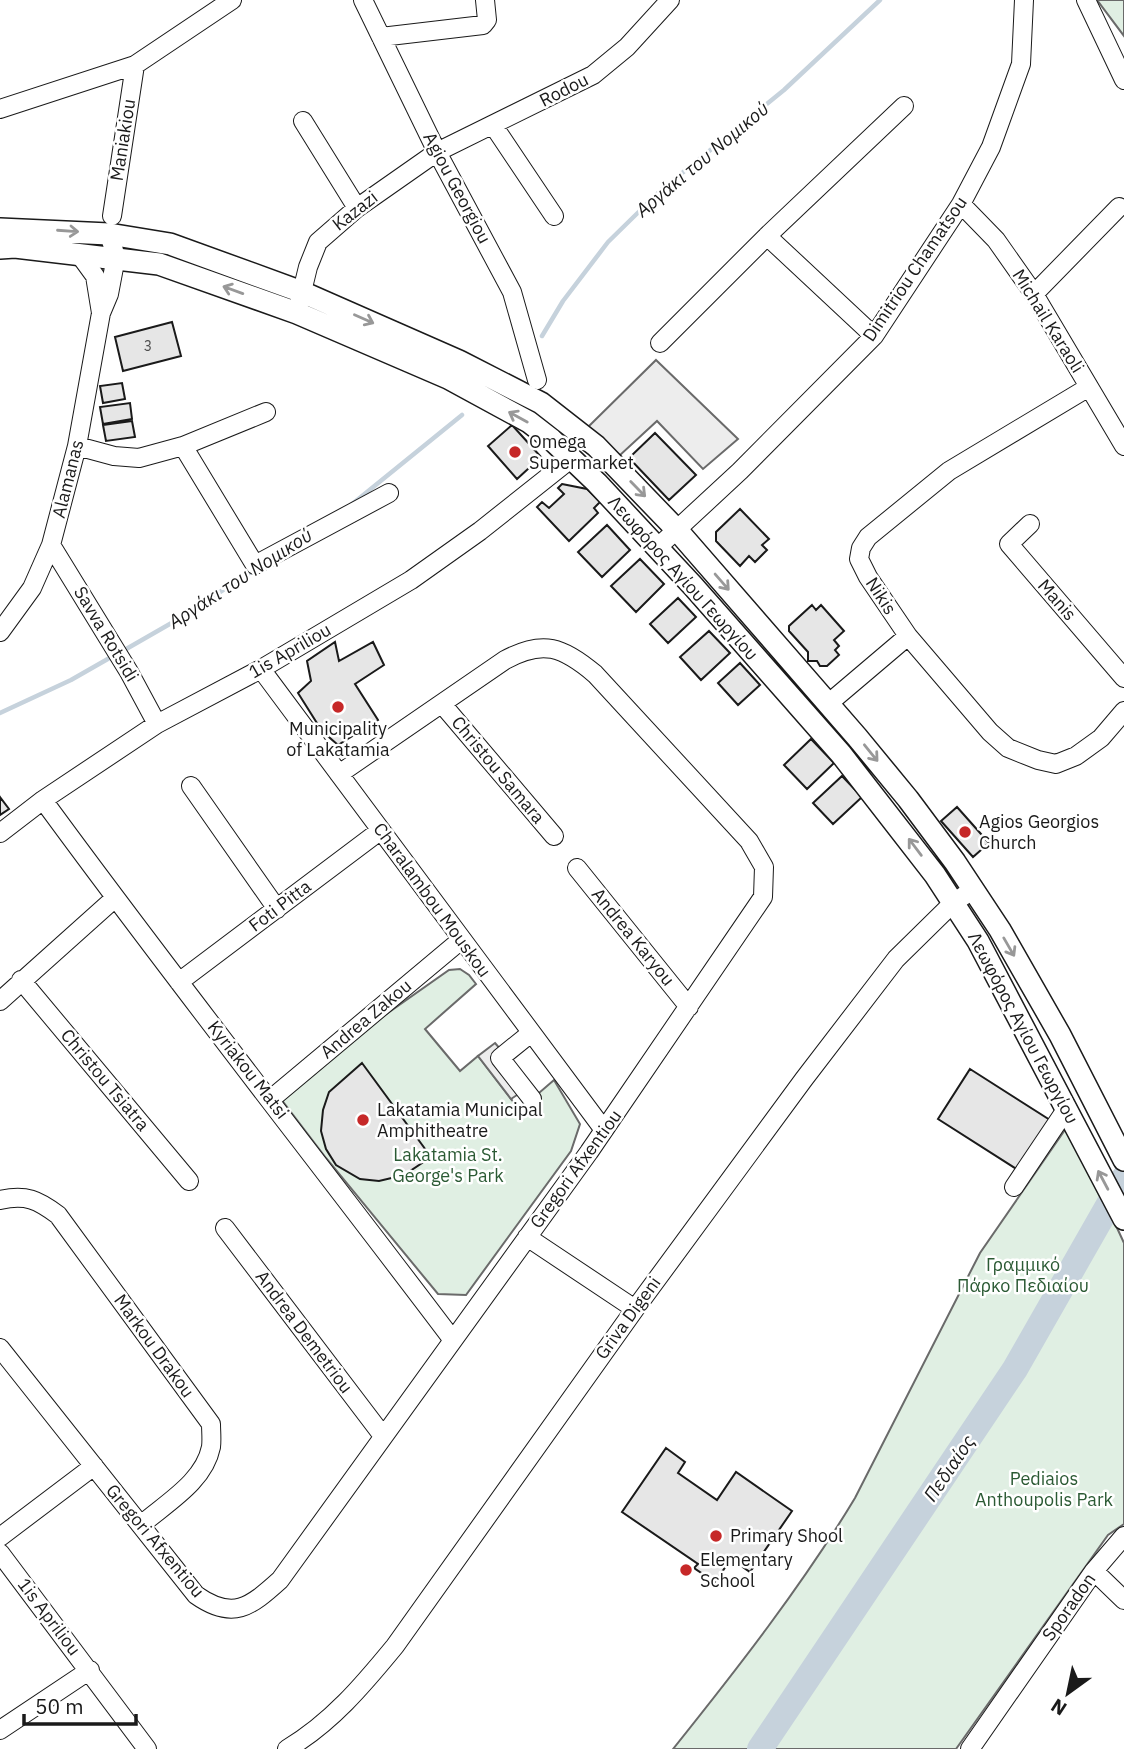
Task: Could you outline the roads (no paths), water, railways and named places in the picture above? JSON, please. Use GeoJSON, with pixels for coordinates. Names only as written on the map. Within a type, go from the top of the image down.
{"type":"FeatureCollection","features":[{"type":"Feature","properties":{"kind":"main road","name":"Λεωφόρος Αγίου Γεωργίου"},"geometry":{"type":"LineString","coordinates":[[0,229],[111,225],[170,244],[299,302],[448,378],[529,422],[572,458],[658,547],[841,754],[891,815],[978,941],[1124,1219]]}},
{"type":"Feature","properties":{"kind":"main road","name":"Λεωφόρος Αγίου Γεωργίου"},"geometry":{"type":"LineString","coordinates":[[0,248],[15,247],[116,257],[159,264],[299,302],[459,361],[541,403],[596,446],[677,530],[908,799],[974,889],[1060,1035],[1124,1160]]}},
{"type":"Feature","properties":{"kind":"street"},"geometry":{"type":"LineString","coordinates":[[0,109],[135,65],[232,0]]}},
{"type":"Feature","properties":{"kind":"street","name":"Agiou Georgiou"},"geometry":{"type":"LineString","coordinates":[[363,0],[437,152],[512,292],[537,380]]}},
{"type":"Feature","properties":{"kind":"street"},"geometry":{"type":"LineString","coordinates":[[381,37],[483,25],[487,20],[485,0]]}},
{"type":"Feature","properties":{"kind":"street","name":"Rodou"},"geometry":{"type":"LineString","coordinates":[[437,152],[593,75],[627,47],[670,0]]}},
{"type":"Feature","properties":{"kind":"street","name":"Dimitriou Chamatsou"},"geometry":{"type":"LineString","coordinates":[[658,547],[874,335],[961,204],[991,147],[1021,64],[1024,0]]}},
{"type":"Feature","properties":{"kind":"street"},"geometry":{"type":"LineString","coordinates":[[1086,0],[1124,80]]}},
{"type":"Feature","properties":{"kind":"street","name":"Maniakiou"},"geometry":{"type":"LineString","coordinates":[[111,225],[135,65]]}},
{"type":"Feature","properties":{"kind":"street"},"geometry":{"type":"LineString","coordinates":[[660,343],[767,236],[904,106]]}},
{"type":"Feature","properties":{"kind":"street"},"geometry":{"type":"LineString","coordinates":[[303,121],[357,208]]}},
{"type":"Feature","properties":{"kind":"street"},"geometry":{"type":"LineString","coordinates":[[494,125],[554,216]]}},
{"type":"Feature","properties":{"kind":"street","name":"Kazazi"},"geometry":{"type":"LineString","coordinates":[[299,302],[318,242],[357,208],[437,152]]}},
{"type":"Feature","properties":{"kind":"street","name":"Michail Karaoli"},"geometry":{"type":"LineString","coordinates":[[961,204],[996,240],[1034,294],[1124,446]]}},
{"type":"Feature","properties":{"kind":"street"},"geometry":{"type":"LineString","coordinates":[[1034,294],[1119,207]]}},
{"type":"Feature","properties":{"kind":"street"},"geometry":{"type":"LineString","coordinates":[[111,225],[116,257]]}},
{"type":"Feature","properties":{"kind":"street"},"geometry":{"type":"LineString","coordinates":[[767,236],[874,335]]}},
{"type":"Feature","properties":{"kind":"street","name":"Alamanas"},"geometry":{"type":"LineString","coordinates":[[79,254],[95,276],[101,313]]}},
{"type":"Feature","properties":{"kind":"street","name":"Alamanas"},"geometry":{"type":"LineString","coordinates":[[0,632],[32,588],[51,545],[77,446],[101,313],[109,294],[116,257]]}},
{"type":"Feature","properties":{"kind":"street","name":"Nikis"},"geometry":{"type":"LineString","coordinates":[[1088,387],[948,471],[869,537],[859,559],[867,577],[908,636],[990,732],[1008,748],[1056,764],[1076,756],[1101,738],[1124,711]]}},
{"type":"Feature","properties":{"kind":"street"},"geometry":{"type":"LineString","coordinates":[[77,446],[114,456],[139,458],[183,446],[266,412]]}},
{"type":"Feature","properties":{"kind":"street"},"geometry":{"type":"LineString","coordinates":[[183,446],[255,565],[389,493]]}},
{"type":"Feature","properties":{"kind":"street","name":"1is Apriliou"},"geometry":{"type":"LineString","coordinates":[[0,833],[43,800],[157,724],[261,669],[411,580],[480,531],[572,458]]}},
{"type":"Feature","properties":{"kind":"street","name":"Manis"},"geometry":{"type":"LineString","coordinates":[[1030,524],[1009,544],[1124,677]]}},
{"type":"Feature","properties":{"kind":"street","name":"Savva Rotsidi"},"geometry":{"type":"LineString","coordinates":[[51,545],[129,672],[157,724]]}},
{"type":"Feature","properties":{"kind":"street"},"geometry":{"type":"LineString","coordinates":[[829,704],[908,636]]}},
{"type":"Feature","properties":{"kind":"street","name":"Gregori Afxentiou"},"geometry":{"type":"LineString","coordinates":[[0,1348],[196,1595],[213,1607],[229,1610],[254,1603],[280,1580],[604,1130],[763,897],[764,867],[749,841],[595,674],[578,659],[559,650],[544,647],[521,651],[339,774]]}},
{"type":"Feature","properties":{"kind":"street","name":"Charalambou Mouskou"},"geometry":{"type":"LineString","coordinates":[[261,669],[604,1130]]}},
{"type":"Feature","properties":{"kind":"street","name":"Christou Samara"},"geometry":{"type":"LineString","coordinates":[[442,704],[554,836]]}},
{"type":"Feature","properties":{"kind":"street"},"geometry":{"type":"LineString","coordinates":[[191,786],[277,909]]}},
{"type":"Feature","properties":{"kind":"street","name":"Kyriakou Matsi"},"geometry":{"type":"LineString","coordinates":[[43,800],[452,1339]]}},
{"type":"Feature","properties":{"kind":"street","name":"Foti Pitta"},"geometry":{"type":"LineString","coordinates":[[179,982],[382,830]]}},
{"type":"Feature","properties":{"kind":"street","name":"Andrea Karyou"},"geometry":{"type":"LineString","coordinates":[[577,868],[689,1007]]}},
{"type":"Feature","properties":{"kind":"street","name":"Griva Digeni"},"geometry":{"type":"LineString","coordinates":[[287,1749],[330,1718],[352,1697],[395,1646],[635,1308],[804,1079],[896,959],[953,903],[974,889]]}},
{"type":"Feature","properties":{"kind":"street"},"geometry":{"type":"LineString","coordinates":[[0,1001],[115,898]]}},
{"type":"Feature","properties":{"kind":"street","name":"Andrea Zakou"},"geometry":{"type":"LineString","coordinates":[[271,1099],[461,940]]}},
{"type":"Feature","properties":{"kind":"street","name":"Christou Tsiatra"},"geometry":{"type":"LineString","coordinates":[[22,980],[189,1181]]}},
{"type":"Feature","properties":{"kind":"street"},"geometry":{"type":"LineString","coordinates":[[531,1033],[500,1058],[532,1099]]}},
{"type":"Feature","properties":{"kind":"street"},"geometry":{"type":"LineString","coordinates":[[1014,1187],[1067,1108]]}},
{"type":"Feature","properties":{"kind":"street","name":"Markou Drakou"},"geometry":{"type":"LineString","coordinates":[[0,1200],[39,1200],[58,1215],[211,1424],[211,1445],[204,1466],[190,1483],[141,1525]]}},
{"type":"Feature","properties":{"kind":"street","name":"Andrea Demetriou"},"geometry":{"type":"LineString","coordinates":[[225,1228],[383,1436]]}},
{"type":"Feature","properties":{"kind":"street"},"geometry":{"type":"LineString","coordinates":[[527,1237],[635,1308]]}},
{"type":"Feature","properties":{"kind":"street"},"geometry":{"type":"LineString","coordinates":[[0,1537],[93,1466]]}},
{"type":"Feature","properties":{"kind":"street","name":"Sporadon"},"geometry":{"type":"LineString","coordinates":[[970,1749],[1094,1571],[1124,1536]]}},
{"type":"Feature","properties":{"kind":"street","name":"1is Apriliou"},"geometry":{"type":"LineString","coordinates":[[0,1553],[147,1749]]}},
{"type":"Feature","properties":{"kind":"street"},"geometry":{"type":"LineString","coordinates":[[1094,1571],[1124,1600]]}},
{"type":"Feature","properties":{"kind":"street"},"geometry":{"type":"LineString","coordinates":[[0,1730],[90,1670]]}},
{"type":"Feature","properties":{"kind":"waterway","name":"Αργάκι του Νομικού"},"geometry":{"type":"LineString","coordinates":[[542,336],[563,301],[608,242],[660,191],[784,90],[880,0]]}},
{"type":"Feature","properties":{"kind":"waterway","name":"Αργάκι του Νομικού"},"geometry":{"type":"LineString","coordinates":[[351,505],[462,415]]}},
{"type":"Feature","properties":{"kind":"waterway","name":"Αργάκι του Νομικού"},"geometry":{"type":"LineString","coordinates":[[121,652],[254,570]]}},
{"type":"Feature","properties":{"kind":"waterway","name":"Αργάκι του Νομικού"},"geometry":{"type":"LineString","coordinates":[[0,713],[71,680],[113,656]]}},
{"type":"Feature","properties":{"kind":"waterway","name":"Πεδιαίος"},"geometry":{"type":"LineString","coordinates":[[760,1749],[1015,1369],[1124,1178]]}},
{"type":"Feature","properties":{"kind":"place","name":"Omega Supermarket"},"geometry":{"type":"Point","coordinates":[515,452]}},
{"type":"Feature","properties":{"kind":"place","name":"Municipality of Lakatamia"},"geometry":{"type":"Point","coordinates":[338,707]}},
{"type":"Feature","properties":{"kind":"place","name":"Agios Georgios Church"},"geometry":{"type":"Point","coordinates":[965,832]}},
{"type":"Feature","properties":{"kind":"place","name":"Lakatamia Municipal Amphitheatre"},"geometry":{"type":"Point","coordinates":[363,1120]}},
{"type":"Feature","properties":{"kind":"place","name":"Primary Shool"},"geometry":{"type":"Point","coordinates":[716,1536]}},
{"type":"Feature","properties":{"kind":"place","name":"Elementary School"},"geometry":{"type":"Point","coordinates":[686,1570]}},
{"type":"Feature","properties":{"kind":"park label","name":"Lakatamia St. George's Park"},"geometry":{"type":"Point","coordinates":[448,1165]}},
{"type":"Feature","properties":{"kind":"park label","name":"Γραμμικό Πάρκο Πεδιαίου"},"geometry":{"type":"Point","coordinates":[1023,1275]}},
{"type":"Feature","properties":{"kind":"park label","name":"Pediaios Anthoupolis Park"},"geometry":{"type":"Point","coordinates":[1044,1489]}}]}
